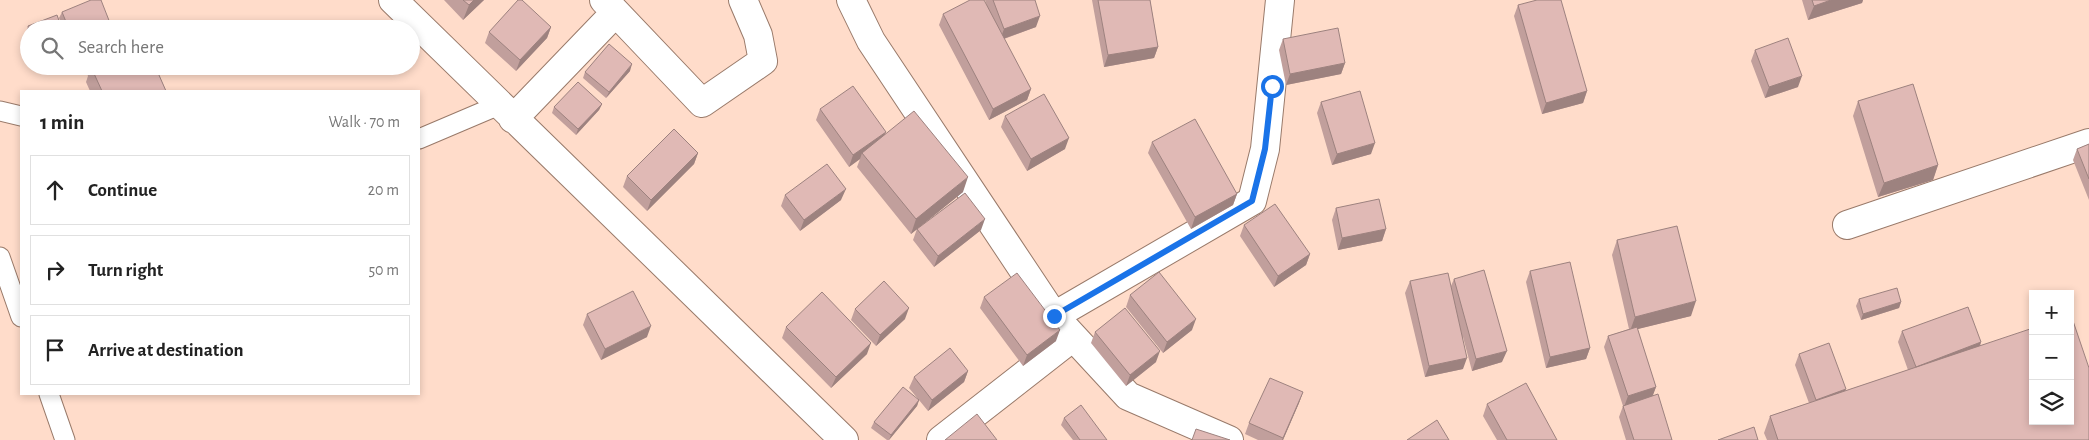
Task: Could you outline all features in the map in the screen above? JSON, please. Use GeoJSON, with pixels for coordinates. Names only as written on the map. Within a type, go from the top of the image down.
{"type":"FeatureCollection","features":[{"type":"Feature","properties":{"kind":"street"},"geometry":{"type":"LineString","coordinates":[[393,0],[413,20]]}},
{"type":"Feature","properties":{"kind":"street"},"geometry":{"type":"LineString","coordinates":[[506,112],[610,6],[702,103],[763,60],[758,35],[743,0]]}},
{"type":"Feature","properties":{"kind":"street"},"geometry":{"type":"LineString","coordinates":[[851,0],[871,41],[1054,316],[1128,396],[1189,433],[1229,440]]}},
{"type":"Feature","properties":{"kind":"street"},"geometry":{"type":"LineString","coordinates":[[1054,316],[1252,201],[1265,149],[1280,0]]}},
{"type":"Feature","properties":{"kind":"street"},"geometry":{"type":"LineString","coordinates":[[420,27],[844,440]]}},
{"type":"Feature","properties":{"kind":"street"},"geometry":{"type":"LineString","coordinates":[[1847,225],[2089,143]]}},
{"type":"Feature","properties":{"kind":"street"},"geometry":{"type":"LineString","coordinates":[[941,440],[1073,337]]}},
{"type":"Feature","properties":{"kind":"lane"},"geometry":{"type":"LineString","coordinates":[[0,111],[20,116]]}},
{"type":"Feature","properties":{"kind":"lane"},"geometry":{"type":"LineString","coordinates":[[420,139],[506,112]]}},
{"type":"Feature","properties":{"kind":"lane"},"geometry":{"type":"LineString","coordinates":[[0,257],[20,314]]}},
{"type":"Feature","properties":{"kind":"lane"},"geometry":{"type":"LineString","coordinates":[[49,395],[65,440]]}},
{"type":"Feature","properties":{"kind":"building"},"geometry":{"type":"Polygon","coordinates":[[[91,0],[101,0],[109,20],[65,20],[62,12],[91,0]]]}},
{"type":"Feature","properties":{"kind":"building"},"geometry":{"type":"Polygon","coordinates":[[[463,0],[474,0],[469,5],[463,0]]]}},
{"type":"Feature","properties":{"kind":"building"},"geometry":{"type":"Polygon","coordinates":[[[518,0],[522,0],[551,27],[520,60],[489,32],[518,0]]]}},
{"type":"Feature","properties":{"kind":"building"},"geometry":{"type":"Polygon","coordinates":[[[970,0],[984,0],[1031,89],[993,109],[943,14],[970,0]]]}},
{"type":"Feature","properties":{"kind":"building"},"geometry":{"type":"Polygon","coordinates":[[[993,0],[1035,0],[1040,16],[1004,29],[993,0]]]}},
{"type":"Feature","properties":{"kind":"building"},"geometry":{"type":"Polygon","coordinates":[[[1098,0],[1150,0],[1158,47],[1108,55],[1098,0]]]}},
{"type":"Feature","properties":{"kind":"building"},"geometry":{"type":"Polygon","coordinates":[[[1537,0],[1561,0],[1587,91],[1546,103],[1518,5],[1537,0]]]}},
{"type":"Feature","properties":{"kind":"building"},"geometry":{"type":"Polygon","coordinates":[[[1812,0],[1831,0],[1814,6],[1812,0]]]}},
{"type":"Feature","properties":{"kind":"building"},"geometry":{"type":"Polygon","coordinates":[[[57,15],[59,20],[44,20],[57,15]]]}},
{"type":"Feature","properties":{"kind":"building"},"geometry":{"type":"Polygon","coordinates":[[[1338,28],[1345,63],[1290,74],[1283,39],[1338,28]]]}},
{"type":"Feature","properties":{"kind":"building"},"geometry":{"type":"Polygon","coordinates":[[[1788,38],[1802,76],[1769,87],[1755,50],[1788,38]]]}},
{"type":"Feature","properties":{"kind":"building"},"geometry":{"type":"Polygon","coordinates":[[[609,44],[632,64],[609,92],[585,72],[609,44]]]}},
{"type":"Feature","properties":{"kind":"building"},"geometry":{"type":"Polygon","coordinates":[[[95,75],[159,75],[166,90],[102,90],[95,75]]]}},
{"type":"Feature","properties":{"kind":"building"},"geometry":{"type":"Polygon","coordinates":[[[578,82],[602,104],[578,129],[554,107],[578,82]]]}},
{"type":"Feature","properties":{"kind":"building"},"geometry":{"type":"Polygon","coordinates":[[[1913,84],[1938,165],[1884,183],[1858,101],[1913,84]]]}},
{"type":"Feature","properties":{"kind":"building"},"geometry":{"type":"Polygon","coordinates":[[[853,86],[886,132],[853,155],[820,109],[853,86]]]}},
{"type":"Feature","properties":{"kind":"building"},"geometry":{"type":"Polygon","coordinates":[[[1360,91],[1375,143],[1337,154],[1321,102],[1360,91]]]}},
{"type":"Feature","properties":{"kind":"building"},"geometry":{"type":"Polygon","coordinates":[[[1044,94],[1069,138],[1031,159],[1005,116],[1044,94]]]}},
{"type":"Feature","properties":{"kind":"building"},"geometry":{"type":"Polygon","coordinates":[[[914,111],[968,177],[916,219],[862,153],[914,111]]]}},
{"type":"Feature","properties":{"kind":"building"},"geometry":{"type":"Polygon","coordinates":[[[1195,119],[1237,194],[1195,217],[1152,142],[1195,119]]]}},
{"type":"Feature","properties":{"kind":"building"},"geometry":{"type":"Polygon","coordinates":[[[674,129],[698,153],[651,200],[627,176],[674,129]]]}},
{"type":"Feature","properties":{"kind":"building"},"geometry":{"type":"Polygon","coordinates":[[[2089,144],[2089,179],[2077,149],[2089,144]]]}},
{"type":"Feature","properties":{"kind":"building"},"geometry":{"type":"Polygon","coordinates":[[[827,164],[846,189],[804,220],[785,195],[827,164]]]}},
{"type":"Feature","properties":{"kind":"building"},"geometry":{"type":"Polygon","coordinates":[[[965,193],[985,219],[938,256],[917,229],[965,193]]]}},
{"type":"Feature","properties":{"kind":"building"},"geometry":{"type":"Polygon","coordinates":[[[1379,199],[1386,229],[1342,238],[1336,208],[1379,199]]]}},
{"type":"Feature","properties":{"kind":"building"},"geometry":{"type":"Polygon","coordinates":[[[1275,204],[1310,254],[1278,276],[1244,225],[1275,204]]]}},
{"type":"Feature","properties":{"kind":"building"},"geometry":{"type":"Polygon","coordinates":[[[1677,226],[1696,301],[1635,317],[1617,240],[1677,226]]]}},
{"type":"Feature","properties":{"kind":"building"},"geometry":{"type":"Polygon","coordinates":[[[1570,262],[1590,348],[1550,357],[1530,271],[1570,262]]]}},
{"type":"Feature","properties":{"kind":"building"},"geometry":{"type":"Polygon","coordinates":[[[1484,270],[1507,351],[1476,359],[1454,279],[1484,270]]]}},
{"type":"Feature","properties":{"kind":"building"},"geometry":{"type":"Polygon","coordinates":[[[1159,272],[1196,319],[1167,342],[1130,295],[1159,272]]]}},
{"type":"Feature","properties":{"kind":"building"},"geometry":{"type":"Polygon","coordinates":[[[1017,273],[1060,330],[1027,355],[984,297],[1017,273]]]}},
{"type":"Feature","properties":{"kind":"building"},"geometry":{"type":"Polygon","coordinates":[[[1448,273],[1467,358],[1429,366],[1410,281],[1448,273]]]}},
{"type":"Feature","properties":{"kind":"building"},"geometry":{"type":"Polygon","coordinates":[[[884,281],[909,308],[880,335],[855,309],[884,281]]]}},
{"type":"Feature","properties":{"kind":"building"},"geometry":{"type":"Polygon","coordinates":[[[1897,288],[1901,302],[1863,314],[1859,299],[1897,288]]]}},
{"type":"Feature","properties":{"kind":"building"},"geometry":{"type":"Polygon","coordinates":[[[633,291],[651,326],[605,349],[587,314],[633,291]]]}},
{"type":"Feature","properties":{"kind":"building"},"geometry":{"type":"Polygon","coordinates":[[[822,292],[871,343],[836,377],[786,327],[822,292]]]}},
{"type":"Feature","properties":{"kind":"building"},"geometry":{"type":"Polygon","coordinates":[[[1968,307],[1981,342],[1916,367],[1902,331],[1968,307]]]}},
{"type":"Feature","properties":{"kind":"building"},"geometry":{"type":"Polygon","coordinates":[[[1125,308],[1160,351],[1130,375],[1095,332],[1125,308]]]}},
{"type":"Feature","properties":{"kind":"building"},"geometry":{"type":"Polygon","coordinates":[[[2074,324],[2089,368],[2089,440],[1778,440],[1770,416],[2029,329],[2029,425],[2074,425],[2074,324]]]}},
{"type":"Feature","properties":{"kind":"building"},"geometry":{"type":"Polygon","coordinates":[[[1637,327],[1656,387],[1628,396],[1608,336],[1637,327]]]}},
{"type":"Feature","properties":{"kind":"building"},"geometry":{"type":"Polygon","coordinates":[[[1829,343],[1846,389],[1816,400],[1799,354],[1829,343]]]}},
{"type":"Feature","properties":{"kind":"building"},"geometry":{"type":"Polygon","coordinates":[[[950,348],[968,371],[932,400],[914,377],[950,348]]]}},
{"type":"Feature","properties":{"kind":"building"},"geometry":{"type":"Polygon","coordinates":[[[1270,378],[1303,392],[1283,438],[1249,423],[1270,378]]]}},
{"type":"Feature","properties":{"kind":"building"},"geometry":{"type":"Polygon","coordinates":[[[1526,383],[1557,440],[1507,440],[1487,404],[1526,383]]]}},
{"type":"Feature","properties":{"kind":"building"},"geometry":{"type":"Polygon","coordinates":[[[903,387],[919,400],[891,435],[874,422],[903,387]]]}},
{"type":"Feature","properties":{"kind":"building"},"geometry":{"type":"Polygon","coordinates":[[[1658,394],[1672,440],[1634,440],[1623,406],[1658,394]]]}},
{"type":"Feature","properties":{"kind":"building"},"geometry":{"type":"Polygon","coordinates":[[[1081,405],[1107,440],[1080,440],[1064,418],[1081,405]]]}},
{"type":"Feature","properties":{"kind":"building"},"geometry":{"type":"Polygon","coordinates":[[[977,414],[997,440],[945,440],[977,414]]]}},
{"type":"Feature","properties":{"kind":"building"},"geometry":{"type":"Polygon","coordinates":[[[1437,420],[1449,440],[1407,440],[1437,420]]]}},
{"type":"Feature","properties":{"kind":"building"},"geometry":{"type":"Polygon","coordinates":[[[1754,427],[1758,440],[1718,440],[1754,427]]]}},
{"type":"Feature","properties":{"kind":"building"},"geometry":{"type":"Polygon","coordinates":[[[1196,429],[1230,440],[1192,440],[1196,429]]]}},
{"type":"Feature","properties":{"kind":"route"},"geometry":{"type":"LineString","coordinates":[[1054,316],[1252,201],[1265,149],[1272,86]]}}]}
